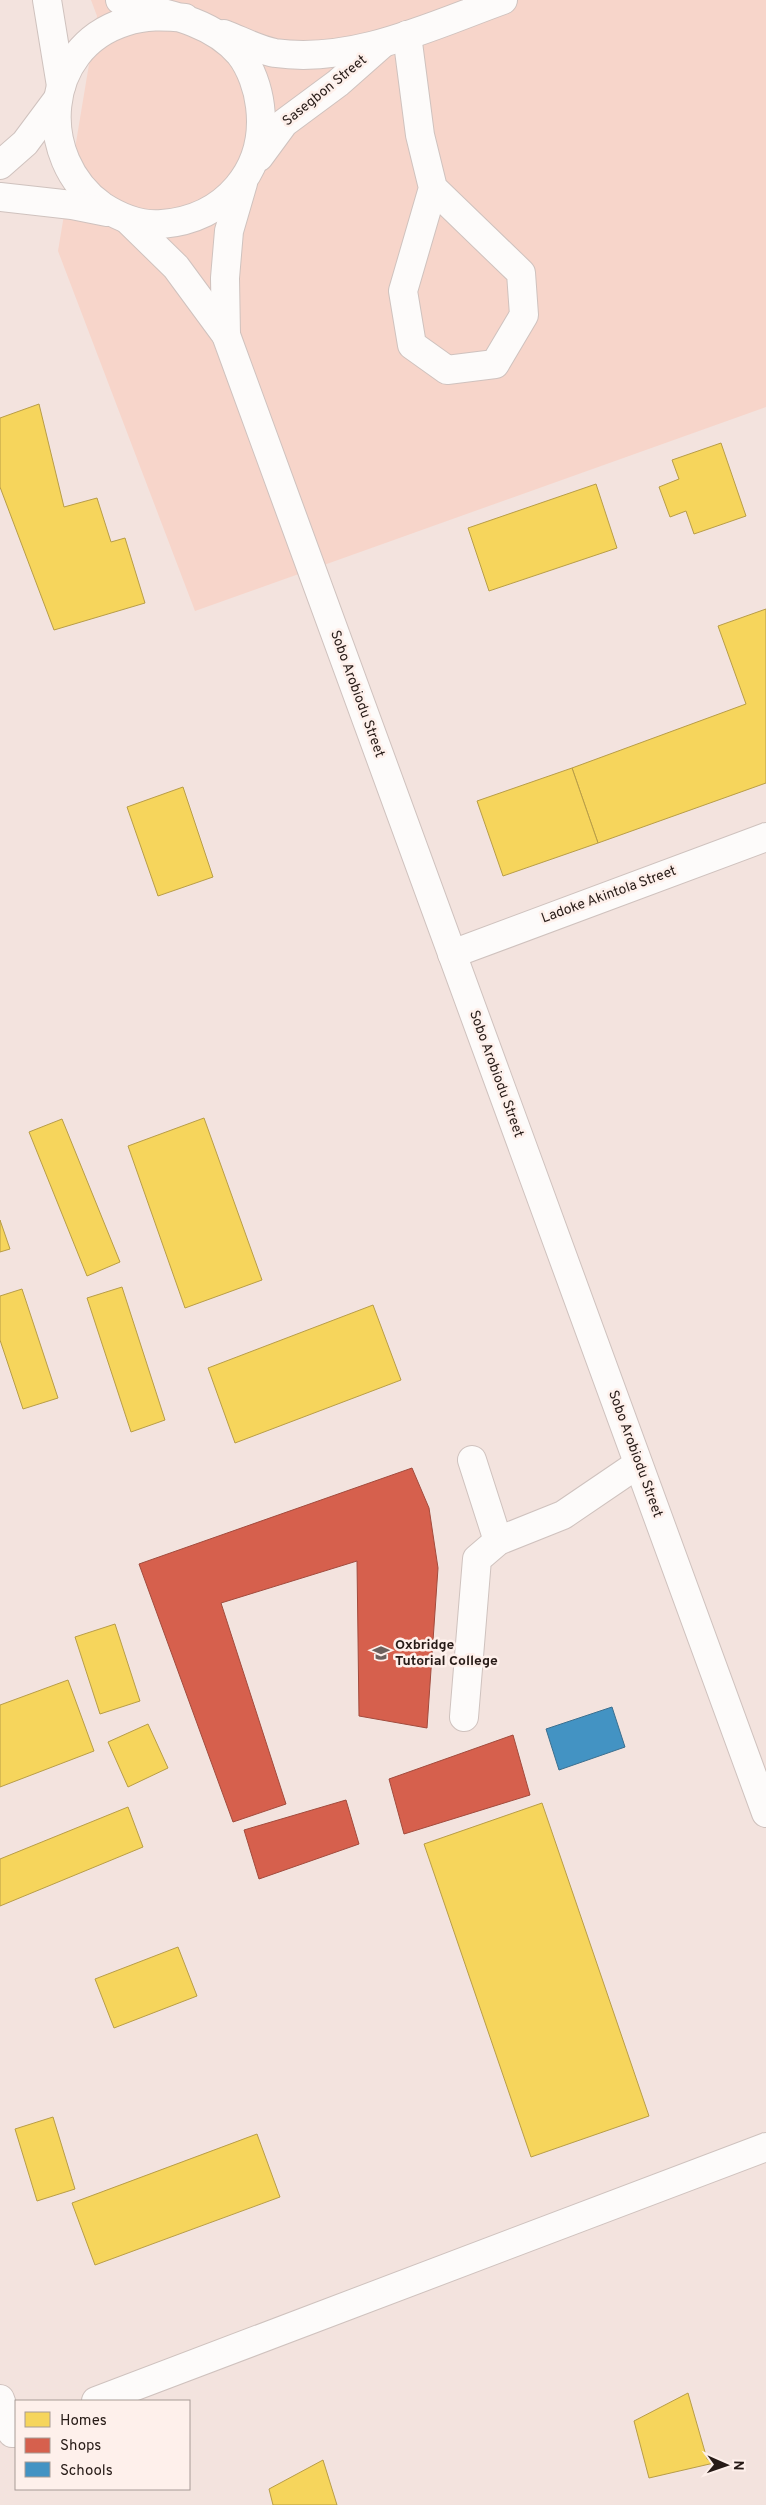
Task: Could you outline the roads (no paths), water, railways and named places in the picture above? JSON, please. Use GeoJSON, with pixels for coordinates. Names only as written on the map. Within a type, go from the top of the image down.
{"type":"FeatureCollection","features":[{"type":"Feature","properties":{"kind":"street"},"geometry":{"type":"LineString","coordinates":[[47,0],[59,93]]}},
{"type":"Feature","properties":{"kind":"street"},"geometry":{"type":"LineString","coordinates":[[120,0],[128,5],[185,18],[211,30]]}},
{"type":"Feature","properties":{"kind":"street","name":"Sasegbon Street"},"geometry":{"type":"LineString","coordinates":[[211,30],[274,53],[318,54],[380,45],[503,0]]}},
{"type":"Feature","properties":{"kind":"street"},"geometry":{"type":"LineString","coordinates":[[0,165],[25,143],[59,93],[75,59],[96,36],[124,22],[154,15],[185,18]]}},
{"type":"Feature","properties":{"kind":"street","name":"Sobo Arobiodu Street"},"geometry":{"type":"LineString","coordinates":[[211,30],[240,54],[258,88],[263,126],[229,231],[226,278],[226,335]]}},
{"type":"Feature","properties":{"kind":"street"},"geometry":{"type":"LineString","coordinates":[[407,35],[420,135],[433,188],[403,291],[412,345],[447,370],[495,364],[524,315],[521,273],[433,188]]}},
{"type":"Feature","properties":{"kind":"street","name":"Sasegbon Street"},"geometry":{"type":"LineString","coordinates":[[249,172],[284,123],[338,83],[380,45]]}},
{"type":"Feature","properties":{"kind":"street","name":"Sobo Arobiodu Street"},"geometry":{"type":"LineString","coordinates":[[59,93],[56,134],[66,166],[86,194],[120,216],[176,267],[226,335],[766,1813]]}},
{"type":"Feature","properties":{"kind":"street"},"geometry":{"type":"LineString","coordinates":[[0,197],[72,205],[161,224],[192,219],[221,204],[249,172]]}},
{"type":"Feature","properties":{"kind":"street","name":"Ladoke Akintola Street"},"geometry":{"type":"LineString","coordinates":[[452,954],[766,837]]}},
{"type":"Feature","properties":{"kind":"street"},"geometry":{"type":"LineString","coordinates":[[472,1460],[498,1541]]}},
{"type":"Feature","properties":{"kind":"street"},"geometry":{"type":"LineString","coordinates":[[464,1717],[477,1559],[498,1541],[562,1515],[638,1464]]}},
{"type":"Feature","properties":{"kind":"street"},"geometry":{"type":"LineString","coordinates":[[99,2400],[766,2147]]}},
{"type":"Feature","properties":{"kind":"street"},"geometry":{"type":"LineString","coordinates":[[0,2399],[9,2433]]}},
{"type":"Feature","properties":{"kind":"place","name":"Oxbridge Tutorial College"},"geometry":{"type":"Point","coordinates":[381,1653]}}]}
